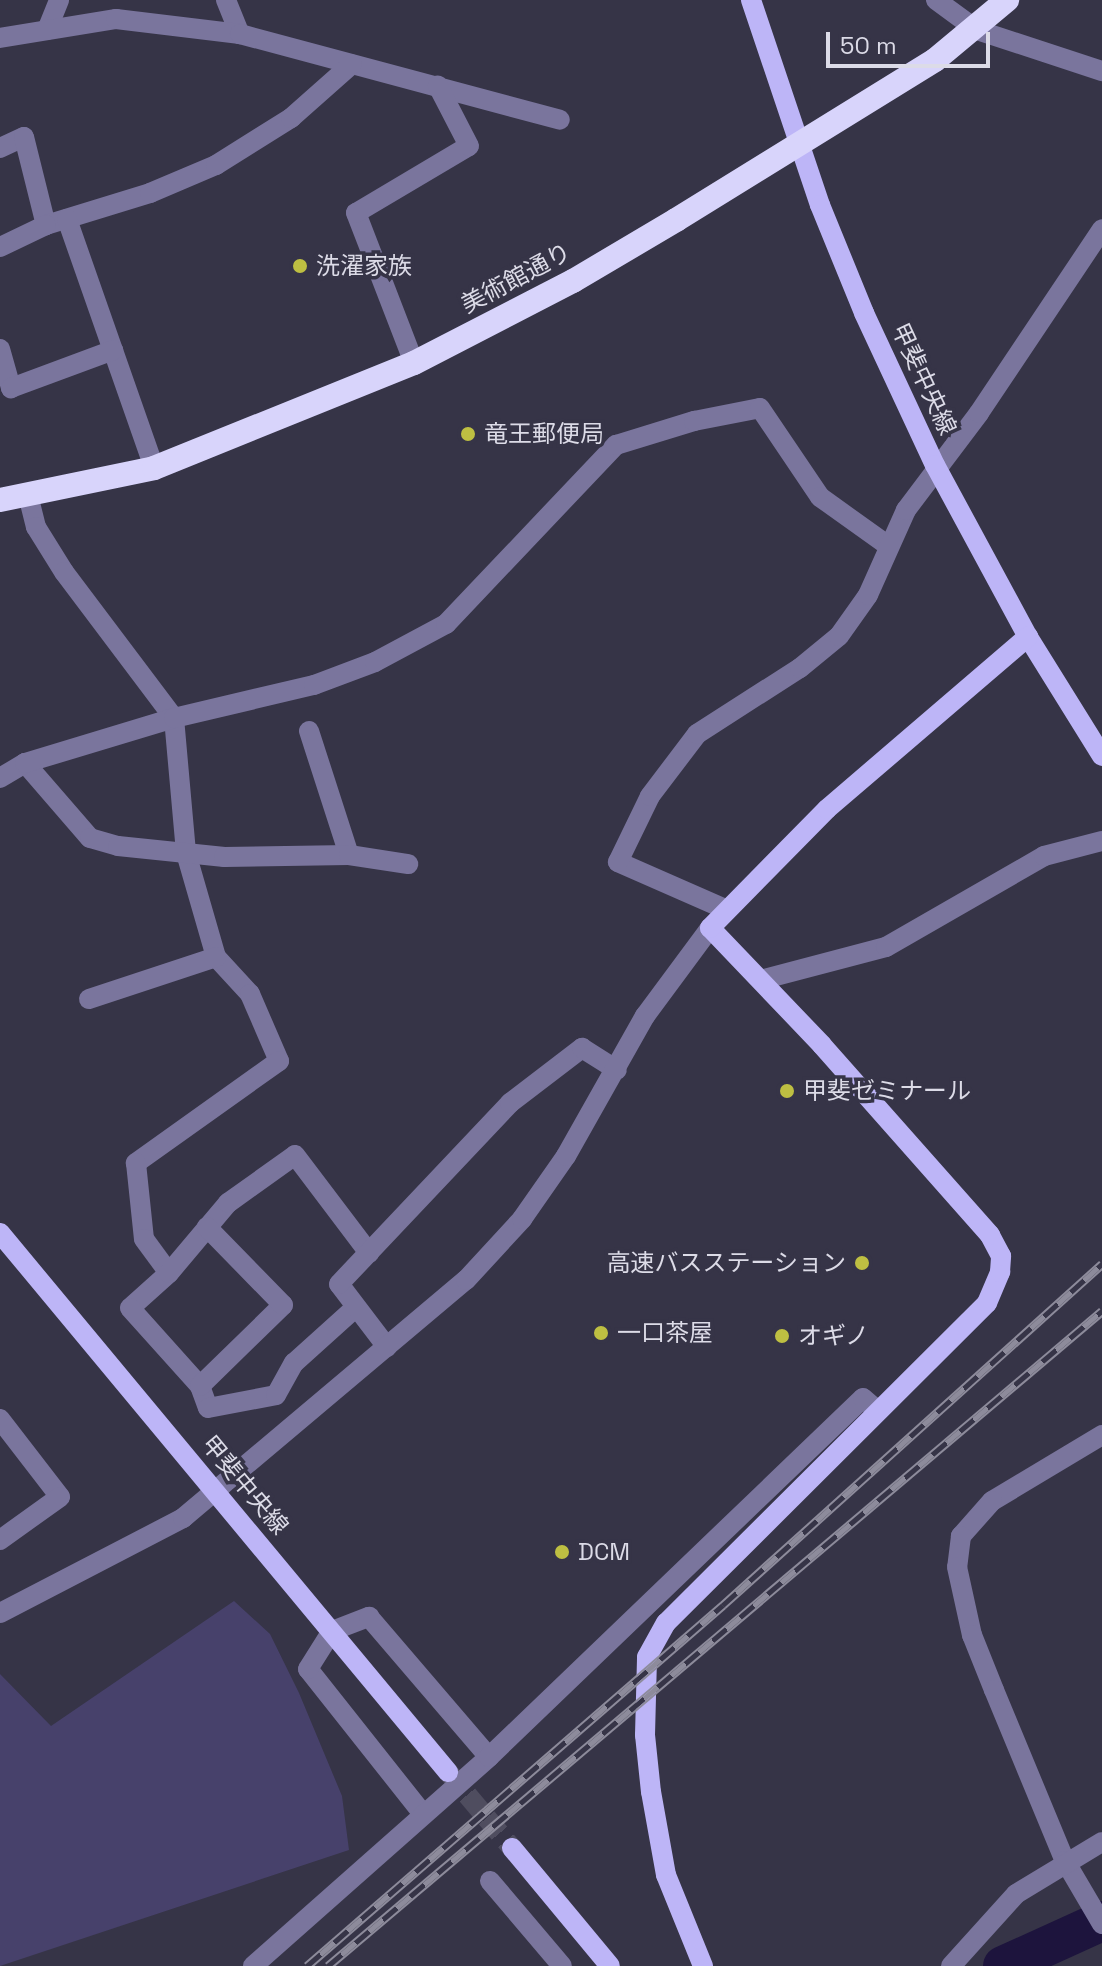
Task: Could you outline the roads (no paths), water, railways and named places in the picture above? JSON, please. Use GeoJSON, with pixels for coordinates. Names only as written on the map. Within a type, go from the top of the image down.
{"type":"FeatureCollection","features":[{"type":"Feature","properties":{"kind":"highway","name":"美術館通り"},"geometry":{"type":"LineString","coordinates":[[0,500],[154,468],[414,363],[573,281],[977,30],[1007,0]]}},
{"type":"Feature","properties":{"kind":"main road","name":"甲斐中央線"},"geometry":{"type":"LineString","coordinates":[[751,0],[798,142],[864,313],[935,465],[1028,637],[1102,756]]}},
{"type":"Feature","properties":{"kind":"main road"},"geometry":{"type":"LineString","coordinates":[[703,1966],[666,1875],[653,1806],[645,1735],[647,1657],[666,1623],[987,1303],[1001,1256],[990,1235],[764,979],[710,928],[725,909],[827,809],[1028,637]]}},
{"type":"Feature","properties":{"kind":"main road","name":"甲斐中央線"},"geometry":{"type":"LineString","coordinates":[[0,1233],[448,1772]]}},
{"type":"Feature","properties":{"kind":"main road"},"geometry":{"type":"LineString","coordinates":[[512,1848],[610,1966]]}},
{"type":"Feature","properties":{"kind":"street"},"geometry":{"type":"LineString","coordinates":[[47,30],[59,0]]}},
{"type":"Feature","properties":{"kind":"street"},"geometry":{"type":"LineString","coordinates":[[226,0],[240,34]]}},
{"type":"Feature","properties":{"kind":"street"},"geometry":{"type":"LineString","coordinates":[[936,0],[977,30],[1101,68]]}},
{"type":"Feature","properties":{"kind":"street"},"geometry":{"type":"LineString","coordinates":[[0,38],[116,19],[240,34],[560,120]]}},
{"type":"Feature","properties":{"kind":"street"},"geometry":{"type":"LineString","coordinates":[[0,247],[46,225],[150,193],[216,165],[291,118],[352,64]]}},
{"type":"Feature","properties":{"kind":"street"},"geometry":{"type":"LineString","coordinates":[[414,363],[356,213],[469,146],[438,86]]}},
{"type":"Feature","properties":{"kind":"street"},"geometry":{"type":"LineString","coordinates":[[0,148],[24,137],[46,225]]}},
{"type":"Feature","properties":{"kind":"street"},"geometry":{"type":"LineString","coordinates":[[67,219],[154,468]]}},
{"type":"Feature","properties":{"kind":"street"},"geometry":{"type":"LineString","coordinates":[[725,909],[618,862],[650,796],[697,734],[800,668],[839,636],[868,595],[887,545],[935,465],[979,413],[1102,229]]}},
{"type":"Feature","properties":{"kind":"street"},"geometry":{"type":"LineString","coordinates":[[0,349],[11,388],[113,350]]}},
{"type":"Feature","properties":{"kind":"street"},"geometry":{"type":"LineString","coordinates":[[0,778],[25,763],[174,718],[314,685],[375,662],[446,624],[616,445],[694,421],[760,408],[820,497],[887,545]]}},
{"type":"Feature","properties":{"kind":"street"},"geometry":{"type":"LineString","coordinates":[[28,495],[36,527],[64,572],[174,718],[186,853],[216,957],[250,994],[279,1061],[136,1163],[144,1239],[169,1273]]}},
{"type":"Feature","properties":{"kind":"street"},"geometry":{"type":"LineString","coordinates":[[309,731],[349,855]]}},
{"type":"Feature","properties":{"kind":"street"},"geometry":{"type":"LineString","coordinates":[[25,763],[90,838],[186,853],[349,855],[408,864]]}},
{"type":"Feature","properties":{"kind":"street"},"geometry":{"type":"LineString","coordinates":[[764,979],[886,947],[1044,856],[1102,841]]}},
{"type":"Feature","properties":{"kind":"street"},"geometry":{"type":"LineString","coordinates":[[0,1613],[142,1543],[215,1490],[466,1280],[522,1219],[617,1070],[645,1016],[710,928]]}},
{"type":"Feature","properties":{"kind":"street"},"geometry":{"type":"LineString","coordinates":[[89,999],[216,957]]}},
{"type":"Feature","properties":{"kind":"street"},"geometry":{"type":"LineString","coordinates":[[387,1347],[354,1309],[339,1284],[369,1253],[390,1225],[510,1103],[582,1048],[617,1070]]}},
{"type":"Feature","properties":{"kind":"street"},"geometry":{"type":"LineString","coordinates":[[354,1309],[294,1363],[276,1395],[208,1408],[200,1386],[130,1308],[169,1273],[228,1203],[295,1155],[369,1253]]}},
{"type":"Feature","properties":{"kind":"street"},"geometry":{"type":"LineString","coordinates":[[200,1386],[283,1305],[207,1227]]}},
{"type":"Feature","properties":{"kind":"street"},"geometry":{"type":"LineString","coordinates":[[253,1966],[484,1762],[863,1398],[878,1411]]}},
{"type":"Feature","properties":{"kind":"street"},"geometry":{"type":"LineString","coordinates":[[0,1419],[60,1497],[0,1540]]}},
{"type":"Feature","properties":{"kind":"street"},"geometry":{"type":"LineString","coordinates":[[1102,1435],[992,1501],[961,1536],[957,1567],[972,1635],[1065,1861],[1102,1924]]}},
{"type":"Feature","properties":{"kind":"street"},"geometry":{"type":"LineString","coordinates":[[427,1811],[308,1669],[332,1631],[369,1617],[484,1762]]}},
{"type":"Feature","properties":{"kind":"street"},"geometry":{"type":"LineString","coordinates":[[951,1966],[1016,1894],[1065,1861],[1102,1842]]}},
{"type":"Feature","properties":{"kind":"street"},"geometry":{"type":"LineString","coordinates":[[490,1881],[562,1966]]}},
{"type":"Feature","properties":{"kind":"waterway"},"geometry":{"type":"LineString","coordinates":[[1003,1966],[1102,1921]]}},
{"type":"Feature","properties":{"kind":"tunnel"},"geometry":{"type":"LineString","coordinates":[[448,1772],[512,1848]]}},
{"type":"Feature","properties":{"kind":"railway"},"geometry":{"type":"LineString","coordinates":[[307,1966],[723,1605],[1102,1264]]}},
{"type":"Feature","properties":{"kind":"railway"},"geometry":{"type":"LineString","coordinates":[[328,1966],[1102,1311]]}},
{"type":"Feature","properties":{"kind":"place","name":"洗濯家族"},"geometry":{"type":"Point","coordinates":[300,266]}},
{"type":"Feature","properties":{"kind":"place","name":"竜王郵便局"},"geometry":{"type":"Point","coordinates":[468,434]}},
{"type":"Feature","properties":{"kind":"place","name":"甲斐ゼミナール"},"geometry":{"type":"Point","coordinates":[787,1091]}},
{"type":"Feature","properties":{"kind":"place","name":"高速バスステーション"},"geometry":{"type":"Point","coordinates":[862,1263]}},
{"type":"Feature","properties":{"kind":"place","name":"一口茶屋"},"geometry":{"type":"Point","coordinates":[601,1333]}},
{"type":"Feature","properties":{"kind":"place","name":"オギノ"},"geometry":{"type":"Point","coordinates":[782,1336]}},
{"type":"Feature","properties":{"kind":"place","name":"DCM"},"geometry":{"type":"Point","coordinates":[562,1552]}}]}
